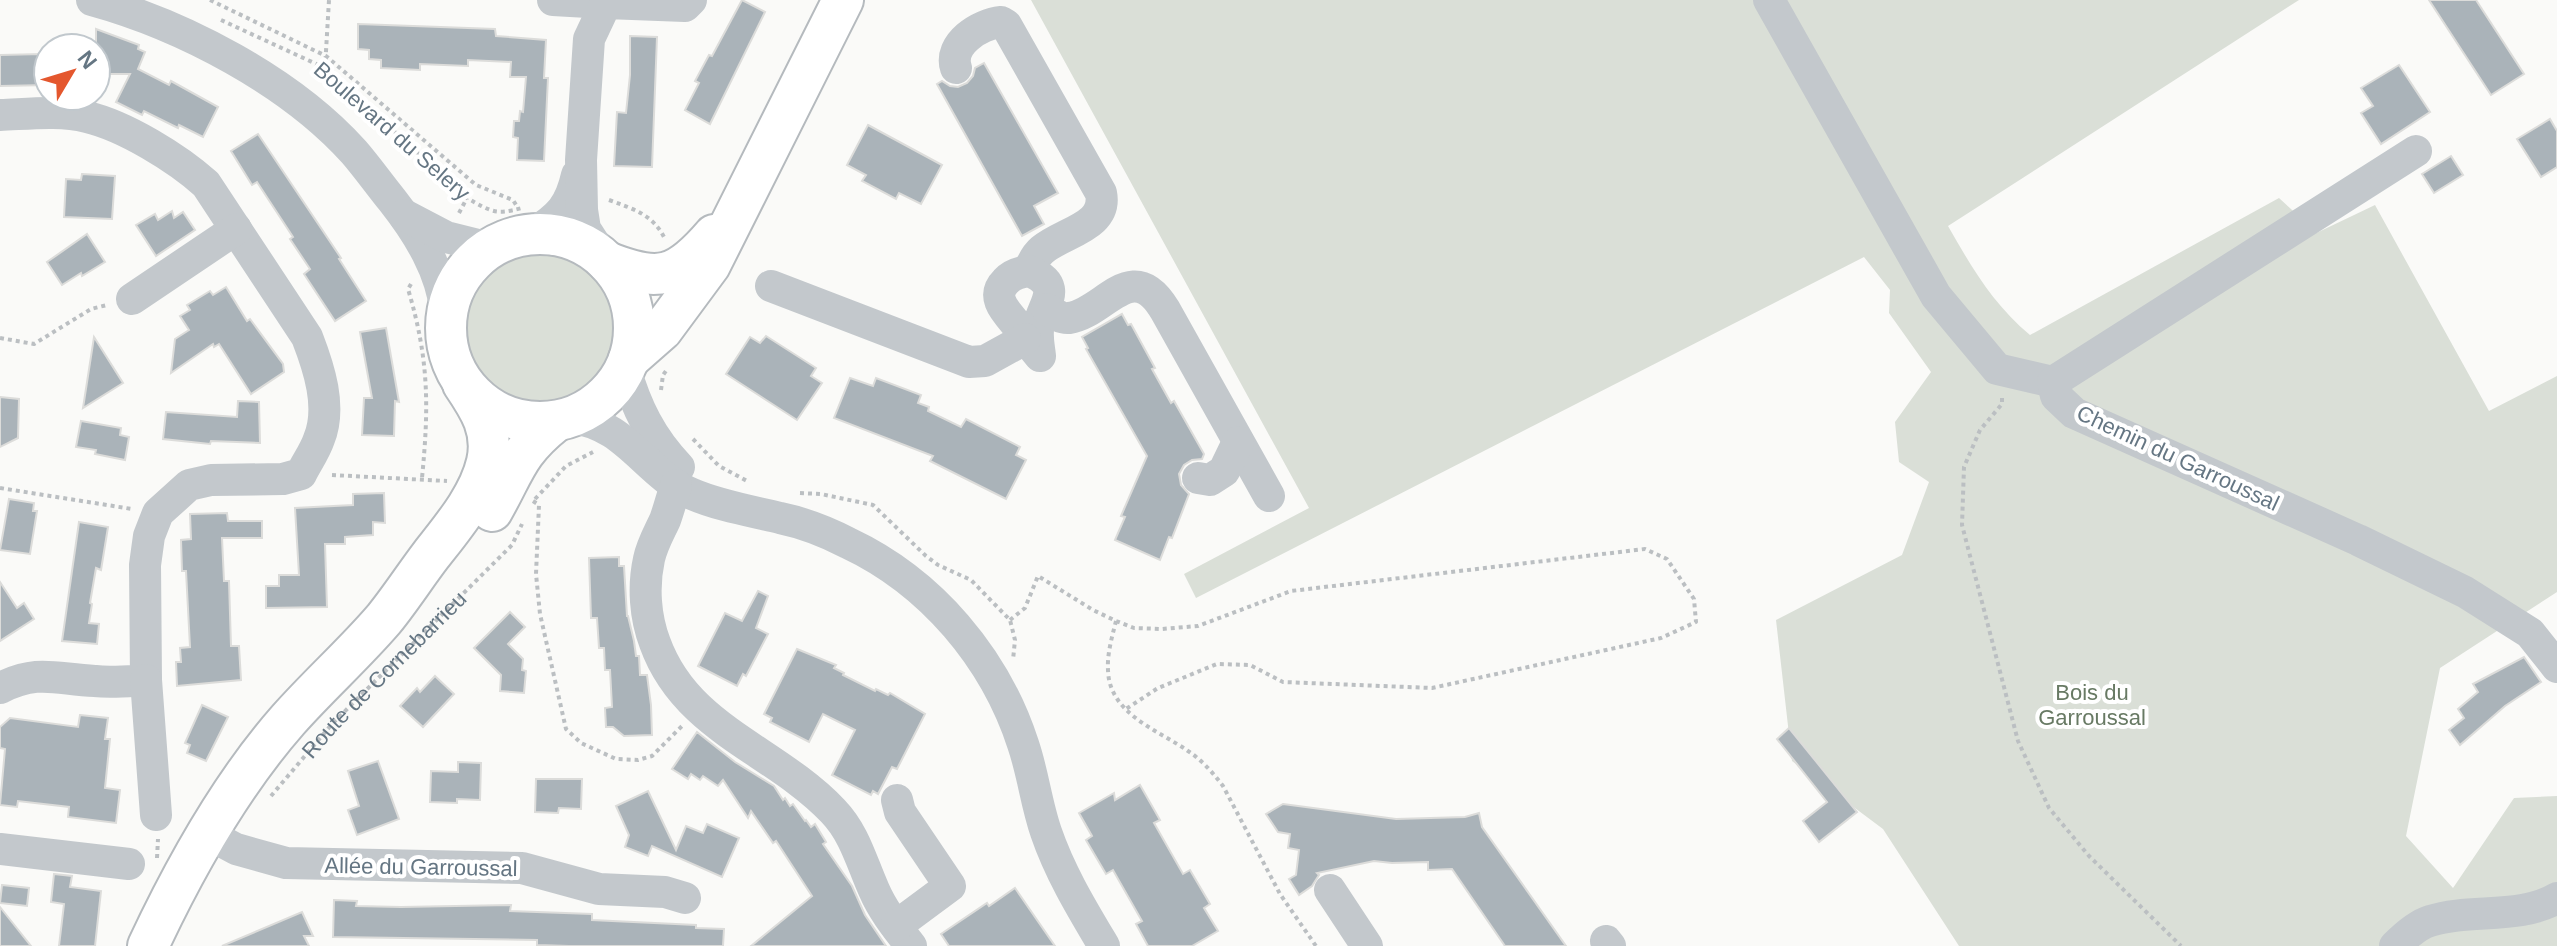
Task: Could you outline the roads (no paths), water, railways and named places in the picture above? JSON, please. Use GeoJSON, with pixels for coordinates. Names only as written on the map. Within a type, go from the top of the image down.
{"type":"FeatureCollection","features":[{"type":"Feature","properties":{"kind":"main road"},"geometry":{"type":"LineString","coordinates":[[627,364],[662,330],[710,265],[843,0]]}},
{"type":"Feature","properties":{"kind":"main road"},"geometry":{"type":"LineString","coordinates":[[605,260],[624,286],[633,314],[633,344],[627,364],[613,389],[601,401],[563,420],[537,423],[504,416],[489,408],[463,384],[448,351],[445,332],[451,294],[474,260],[511,238],[526,221],[570,239],[605,260],[639,273],[669,273],[693,258],[737,208]]}},
{"type":"Feature","properties":{"kind":"main road","name":"Route de Cornebarrieu"},"geometry":{"type":"LineString","coordinates":[[164,946],[252,765],[289,718],[330,679],[385,618],[463,513],[483,474],[489,434],[485,420],[463,384]]}},
{"type":"Feature","properties":{"kind":"main road","name":"Route de Cornebarrieu"},"geometry":{"type":"LineString","coordinates":[[385,618],[468,542],[493,508],[522,452],[534,439],[563,420]]}},
{"type":"Feature","properties":{"kind":"main road","name":"Route de Cornebarrieu"},"geometry":{"type":"LineString","coordinates":[[148,946],[167,905],[216,838]]}},
{"type":"Feature","properties":{"kind":"street","name":"Boulevard du Selery"},"geometry":{"type":"LineString","coordinates":[[92,0],[202,41],[314,114],[354,152],[404,215],[441,282],[446,314]]}},
{"type":"Feature","properties":{"kind":"street"},"geometry":{"type":"LineString","coordinates":[[553,0],[685,6],[691,0]]}},
{"type":"Feature","properties":{"kind":"street"},"geometry":{"type":"LineString","coordinates":[[1769,0],[1936,296],[1997,369],[2053,382]]}},
{"type":"Feature","properties":{"kind":"street"},"geometry":{"type":"LineString","coordinates":[[605,260],[585,229],[581,160],[589,39],[606,3]]}},
{"type":"Feature","properties":{"kind":"street"},"geometry":{"type":"LineString","coordinates":[[956,68],[954,55],[962,42],[993,23],[1006,25],[1101,193],[1103,204],[1098,216],[1044,249],[1034,259],[1029,271]]}},
{"type":"Feature","properties":{"kind":"street"},"geometry":{"type":"LineString","coordinates":[[0,115],[63,113],[88,117],[118,128],[184,164],[206,184],[236,229],[307,337],[318,366],[324,396],[321,436],[301,474],[283,479],[211,480],[189,485],[158,513],[149,536],[145,565],[146,680],[156,815]]}},
{"type":"Feature","properties":{"kind":"street","name":"Chemin du Garroussal"},"geometry":{"type":"LineString","coordinates":[[2416,151],[2053,382],[2056,396],[2074,413],[2358,540],[2465,592],[2530,633],[2557,667]]}},
{"type":"Feature","properties":{"kind":"street"},"geometry":{"type":"LineString","coordinates":[[526,221],[554,220],[569,203],[581,160]]}},
{"type":"Feature","properties":{"kind":"street","name":"Boulevard du Selery"},"geometry":{"type":"LineString","coordinates":[[404,215],[446,237],[490,248]]}},
{"type":"Feature","properties":{"kind":"street"},"geometry":{"type":"LineString","coordinates":[[132,299],[236,229]]}},
{"type":"Feature","properties":{"kind":"street"},"geometry":{"type":"LineString","coordinates":[[1029,271],[1037,274],[1047,287],[1050,295],[1047,309],[1038,327],[1040,356],[1006,315],[999,293],[1009,277],[1029,271]]}},
{"type":"Feature","properties":{"kind":"street"},"geometry":{"type":"LineString","coordinates":[[771,286],[969,362],[981,362],[1025,339]]}},
{"type":"Feature","properties":{"kind":"street"},"geometry":{"type":"LineString","coordinates":[[1047,309],[1070,318],[1125,288],[1137,287],[1153,293],[1269,496]]}},
{"type":"Feature","properties":{"kind":"street"},"geometry":{"type":"LineString","coordinates":[[879,308],[924,325],[935,335],[943,351]]}},
{"type":"Feature","properties":{"kind":"street"},"geometry":{"type":"LineString","coordinates":[[627,364],[636,404],[652,435],[690,478],[717,501]]}},
{"type":"Feature","properties":{"kind":"street"},"geometry":{"type":"LineString","coordinates":[[563,420],[592,422],[620,435],[676,485],[690,493],[806,525],[850,544],[906,579],[956,625],[983,662],[1014,720],[1029,762],[1046,833],[1070,888],[1104,946]]}},
{"type":"Feature","properties":{"kind":"street"},"geometry":{"type":"LineString","coordinates":[[1198,478],[1210,480],[1221,474],[1238,442]]}},
{"type":"Feature","properties":{"kind":"street"},"geometry":{"type":"LineString","coordinates":[[676,485],[648,560],[648,617],[665,667],[677,687],[699,710],[798,780],[836,814],[854,838],[875,892],[903,936],[950,886],[900,812],[897,800]]}},
{"type":"Feature","properties":{"kind":"street"},"geometry":{"type":"LineString","coordinates":[[0,688],[19,678],[40,675],[95,681],[146,680]]}},
{"type":"Feature","properties":{"kind":"street","name":"Allée du Garroussal"},"geometry":{"type":"LineString","coordinates":[[216,838],[246,853],[286,863],[522,868],[599,889],[665,892],[685,898]]}},
{"type":"Feature","properties":{"kind":"street"},"geometry":{"type":"LineString","coordinates":[[0,849],[129,864]]}},
{"type":"Feature","properties":{"kind":"street"},"geometry":{"type":"LineString","coordinates":[[1330,890],[1367,946]]}},
{"type":"Feature","properties":{"kind":"street"},"geometry":{"type":"LineString","coordinates":[[2395,946],[2427,921],[2534,909],[2557,898]]}},
{"type":"Feature","properties":{"kind":"park label","name":"Bois du Garroussal"},"geometry":{"type":"Point","coordinates":[2092,704]}}]}
